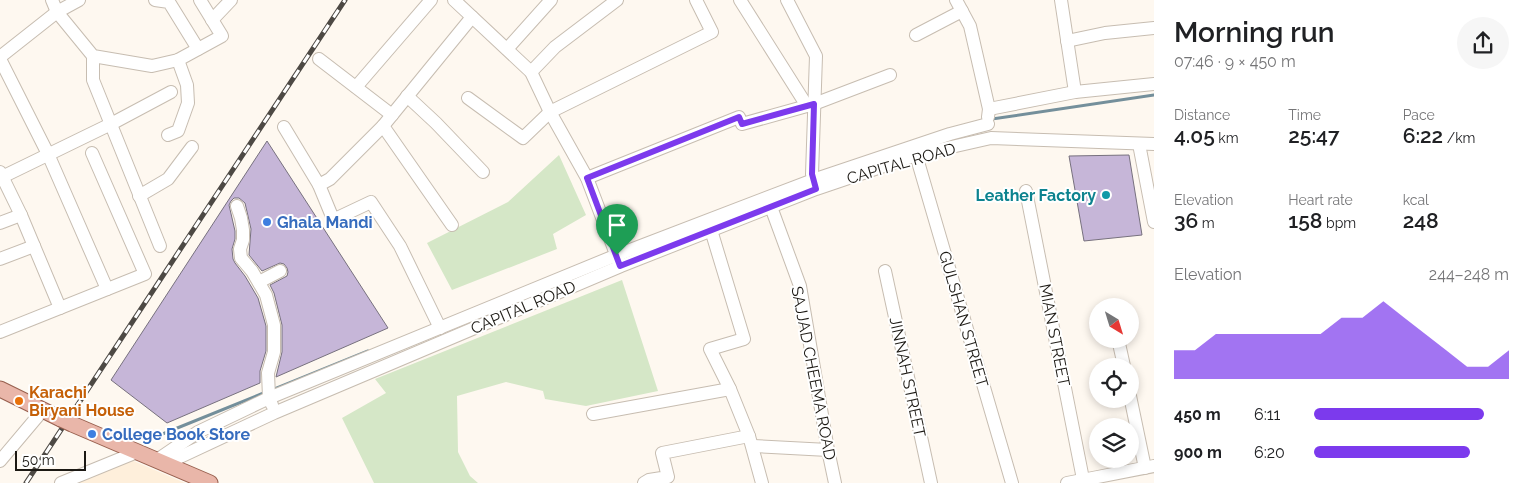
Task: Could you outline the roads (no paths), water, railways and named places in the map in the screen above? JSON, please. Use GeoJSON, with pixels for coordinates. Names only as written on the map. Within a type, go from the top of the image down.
{"type":"FeatureCollection","features":[{"type":"Feature","properties":{"kind":"main road"},"geometry":{"type":"LineString","coordinates":[[0,389],[66,421],[210,483]]}},
{"type":"Feature","properties":{"kind":"street"},"geometry":{"type":"LineString","coordinates":[[79,0],[55,6],[0,58],[48,154],[107,289]]}},
{"type":"Feature","properties":{"kind":"street"},"geometry":{"type":"LineString","coordinates":[[155,0],[169,2],[198,49]]}},
{"type":"Feature","properties":{"kind":"street"},"geometry":{"type":"LineString","coordinates":[[55,6],[94,56],[152,66],[178,60],[222,36],[200,0]]}},
{"type":"Feature","properties":{"kind":"street"},"geometry":{"type":"LineString","coordinates":[[212,20],[231,0]]}},
{"type":"Feature","properties":{"kind":"street"},"geometry":{"type":"LineString","coordinates":[[356,87],[431,0]]}},
{"type":"Feature","properties":{"kind":"street"},"geometry":{"type":"LineString","coordinates":[[455,0],[532,72],[550,112],[587,178],[619,260]]}},
{"type":"Feature","properties":{"kind":"street"},"geometry":{"type":"LineString","coordinates":[[507,49],[551,0]]}},
{"type":"Feature","properties":{"kind":"street"},"geometry":{"type":"LineString","coordinates":[[532,72],[555,47],[617,0]]}},
{"type":"Feature","properties":{"kind":"street"},"geometry":{"type":"LineString","coordinates":[[468,98],[523,138],[550,112],[712,32],[696,0]]}},
{"type":"Feature","properties":{"kind":"street"},"geometry":{"type":"LineString","coordinates":[[740,0],[811,105]]}},
{"type":"Feature","properties":{"kind":"street"},"geometry":{"type":"LineString","coordinates":[[787,0],[816,56],[811,105],[813,181],[950,134],[988,124]]}},
{"type":"Feature","properties":{"kind":"street"},"geometry":{"type":"LineString","coordinates":[[1061,0],[1075,92]]}},
{"type":"Feature","properties":{"kind":"street"},"geometry":{"type":"LineString","coordinates":[[916,35],[959,6],[970,26],[988,109],[988,124],[991,138]]}},
{"type":"Feature","properties":{"kind":"street"},"geometry":{"type":"LineString","coordinates":[[319,185],[330,179],[383,126],[472,17]]}},
{"type":"Feature","properties":{"kind":"street"},"geometry":{"type":"LineString","coordinates":[[1067,40],[1104,33],[1154,28]]}},
{"type":"Feature","properties":{"kind":"street"},"geometry":{"type":"LineString","coordinates":[[94,56],[92,80],[160,246]]}},
{"type":"Feature","properties":{"kind":"street"},"geometry":{"type":"LineString","coordinates":[[319,58],[392,115]]}},
{"type":"Feature","properties":{"kind":"street"},"geometry":{"type":"LineString","coordinates":[[168,135],[178,131],[188,103],[187,85],[178,60]]}},
{"type":"Feature","properties":{"kind":"street"},"geometry":{"type":"LineString","coordinates":[[587,178],[739,117],[742,124],[811,105],[890,75]]}},
{"type":"Feature","properties":{"kind":"street"},"geometry":{"type":"LineString","coordinates":[[988,109],[1075,92],[1154,84]]}},
{"type":"Feature","properties":{"kind":"street"},"geometry":{"type":"LineString","coordinates":[[60,308],[34,246],[1,176],[110,124],[171,92]]}},
{"type":"Feature","properties":{"kind":"street"},"geometry":{"type":"LineString","coordinates":[[407,96],[436,122],[483,172]]}},
{"type":"Feature","properties":{"kind":"street"},"geometry":{"type":"LineString","coordinates":[[383,126],[452,225]]}},
{"type":"Feature","properties":{"kind":"street"},"geometry":{"type":"LineString","coordinates":[[284,127],[319,185],[335,220],[371,202],[400,246],[440,328]]}},
{"type":"Feature","properties":{"kind":"street","name":"CAPITAL ROAD"},"geometry":{"type":"LineString","coordinates":[[161,462],[619,260],[711,230],[813,181],[991,138],[1154,144]]}},
{"type":"Feature","properties":{"kind":"street"},"geometry":{"type":"LineString","coordinates":[[1140,144],[1154,222]]}},
{"type":"Feature","properties":{"kind":"street"},"geometry":{"type":"LineString","coordinates":[[139,196],[168,179],[192,147]]}},
{"type":"Feature","properties":{"kind":"street"},"geometry":{"type":"LineString","coordinates":[[0,332],[145,274],[92,153]]}},
{"type":"Feature","properties":{"kind":"street","name":"GULSHAN STREET"},"geometry":{"type":"LineString","coordinates":[[916,156],[1012,483]]}},
{"type":"Feature","properties":{"kind":"street","name":"MIAN STREET"},"geometry":{"type":"LineString","coordinates":[[1026,191],[1084,480]]}},
{"type":"Feature","properties":{"kind":"street"},"geometry":{"type":"LineString","coordinates":[[161,462],[198,432],[269,398],[440,328],[771,200]]}},
{"type":"Feature","properties":{"kind":"street","name":"SAJJAD CHEEMA ROAD"},"geometry":{"type":"LineString","coordinates":[[771,200],[800,286],[835,483]]}},
{"type":"Feature","properties":{"kind":"street"},"geometry":{"type":"LineString","coordinates":[[236,206],[243,230],[243,240],[240,249],[241,258],[266,295],[274,325],[274,352],[268,373],[269,398],[274,413]]}},
{"type":"Feature","properties":{"kind":"street"},"geometry":{"type":"LineString","coordinates":[[0,223],[20,215]]}},
{"type":"Feature","properties":{"kind":"street"},"geometry":{"type":"LineString","coordinates":[[711,230],[744,339],[710,349],[730,389],[751,441],[762,483]]}},
{"type":"Feature","properties":{"kind":"street"},"geometry":{"type":"LineString","coordinates":[[0,259],[34,246]]}},
{"type":"Feature","properties":{"kind":"street"},"geometry":{"type":"LineString","coordinates":[[259,282],[280,271]]}},
{"type":"Feature","properties":{"kind":"street","name":"JINNAH STREET"},"geometry":{"type":"LineString","coordinates":[[885,271],[932,483]]}},
{"type":"Feature","properties":{"kind":"street"},"geometry":{"type":"LineString","coordinates":[[593,414],[730,389]]}},
{"type":"Feature","properties":{"kind":"street"},"geometry":{"type":"LineString","coordinates":[[1067,483],[1149,467],[1133,408]]}},
{"type":"Feature","properties":{"kind":"street"},"geometry":{"type":"LineString","coordinates":[[0,461],[43,410]]}},
{"type":"Feature","properties":{"kind":"street"},"geometry":{"type":"LineString","coordinates":[[644,483],[648,480],[668,477],[662,453],[751,441],[828,450]]}},
{"type":"Feature","properties":{"kind":"street"},"geometry":{"type":"LineString","coordinates":[[61,483],[136,452]]}},
{"type":"Feature","properties":{"kind":"waterway"},"geometry":{"type":"LineString","coordinates":[[992,119],[1154,95]]}},
{"type":"Feature","properties":{"kind":"waterway"},"geometry":{"type":"LineString","coordinates":[[272,390],[368,351]]}},
{"type":"Feature","properties":{"kind":"waterway"},"geometry":{"type":"LineString","coordinates":[[160,435],[266,392]]}},
{"type":"Feature","properties":{"kind":"railway"},"geometry":{"type":"LineString","coordinates":[[26,483],[345,0]]}},
{"type":"Feature","properties":{"kind":"place","name":"Leather Factory"},"geometry":{"type":"Point","coordinates":[1106,195]}},
{"type":"Feature","properties":{"kind":"place","name":"Ghala Mandi"},"geometry":{"type":"Point","coordinates":[267,222]}},
{"type":"Feature","properties":{"kind":"place","name":"Karachi Biryani House"},"geometry":{"type":"Point","coordinates":[19,401]}},
{"type":"Feature","properties":{"kind":"place","name":"College Book Store"},"geometry":{"type":"Point","coordinates":[92,434]}}]}
